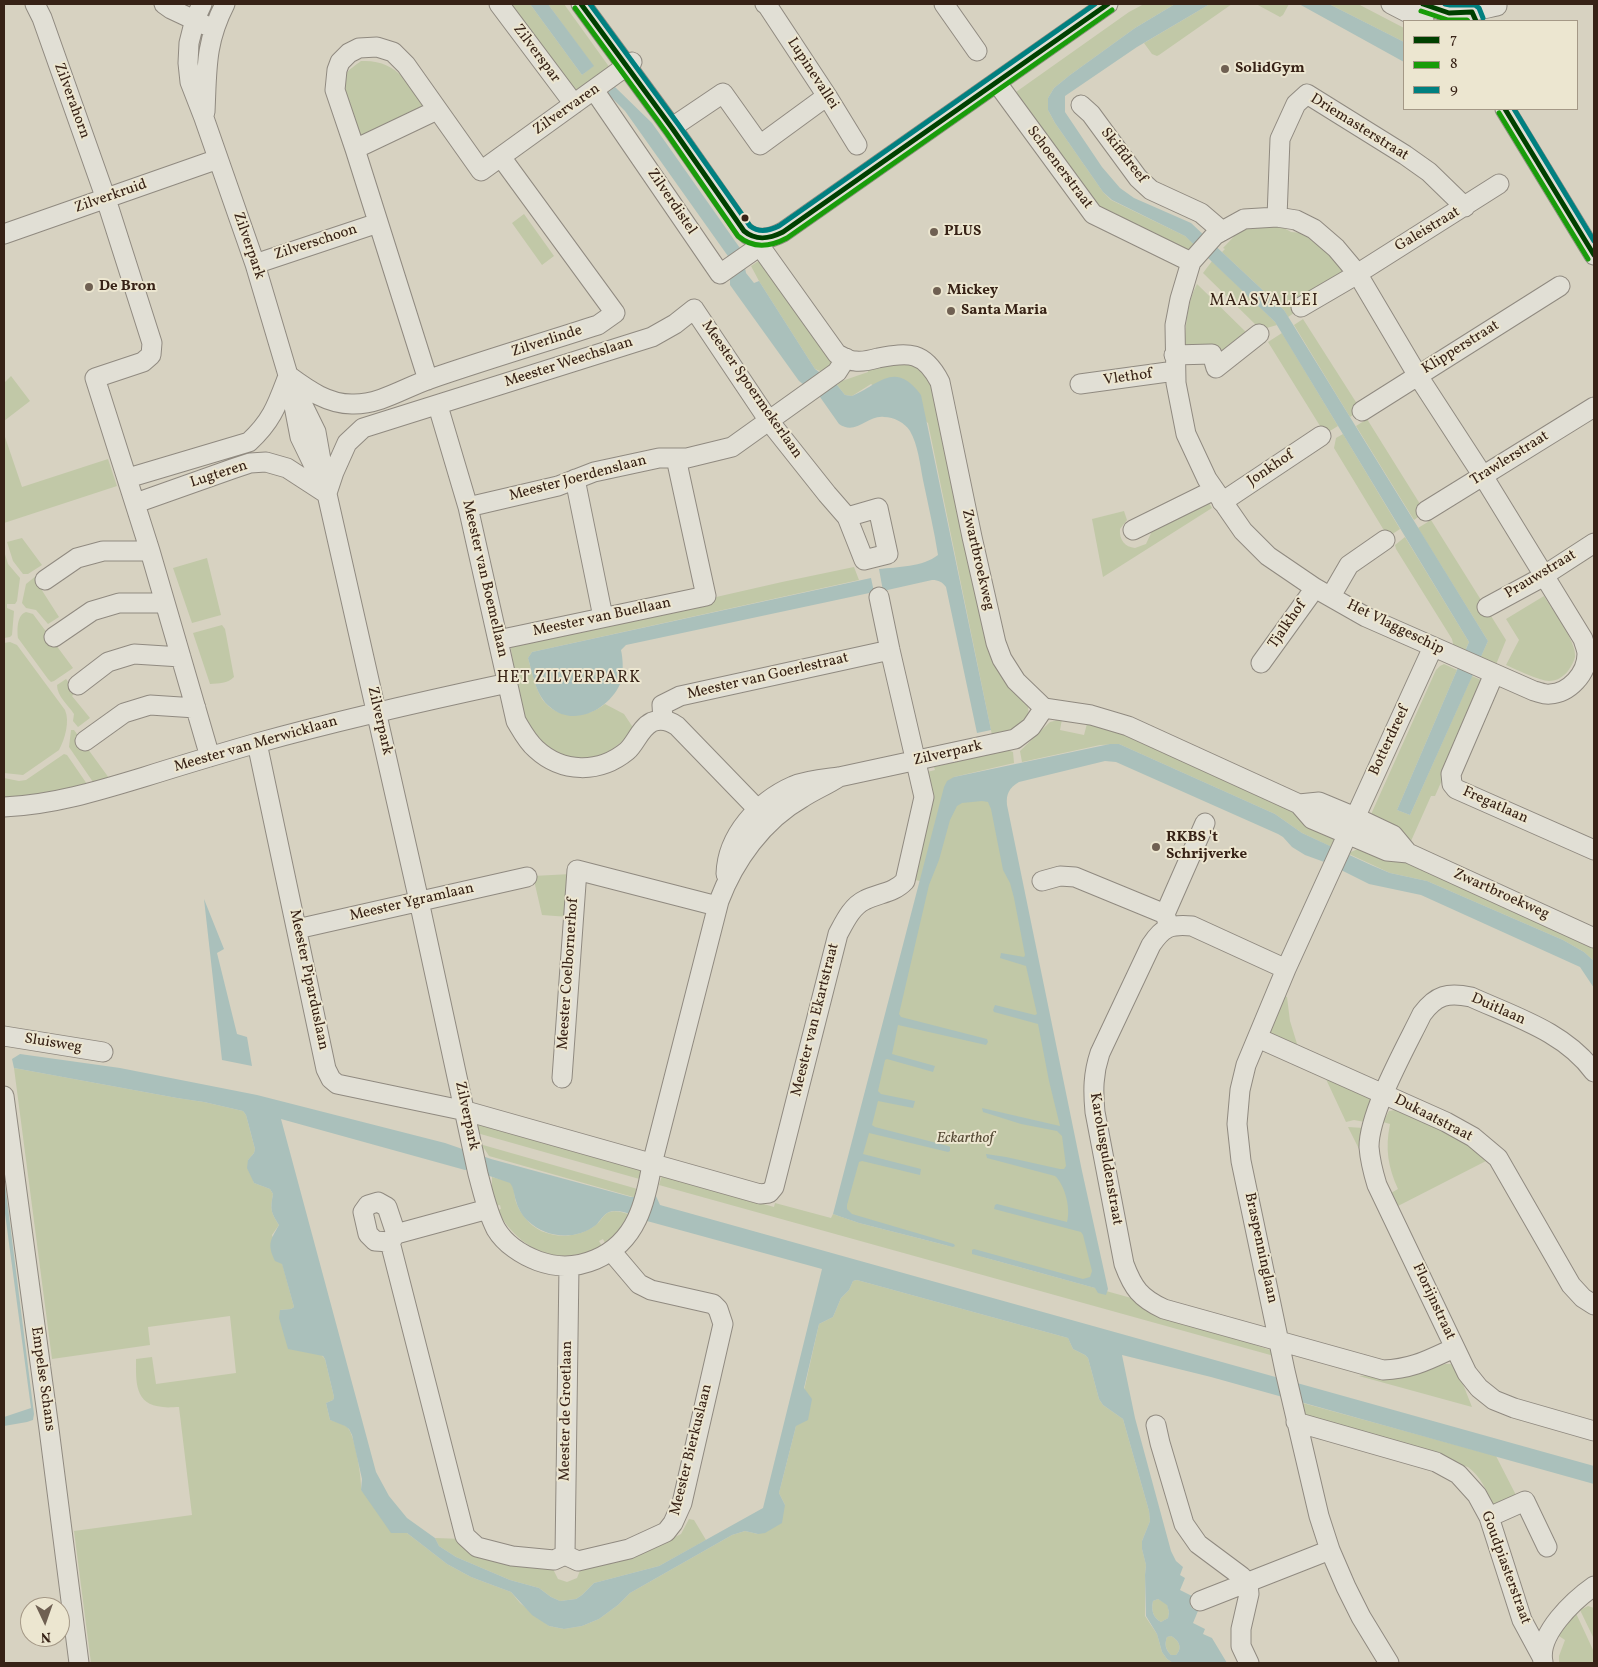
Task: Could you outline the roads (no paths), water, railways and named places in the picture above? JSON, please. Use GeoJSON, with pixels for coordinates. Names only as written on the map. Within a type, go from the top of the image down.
{"type":"FeatureCollection","features":[{"type":"Feature","properties":{"kind":"street","name":"Zilverahorn"},"geometry":{"type":"LineString","coordinates":[[35,4],[42,18],[106,199],[152,343],[151,355],[143,362],[95,378],[128,478]]}},
{"type":"Feature","properties":{"kind":"street"},"geometry":{"type":"LineString","coordinates":[[164,4],[172,10],[198,12],[214,29]]}},
{"type":"Feature","properties":{"kind":"street","name":"Zilverpark"},"geometry":{"type":"LineString","coordinates":[[204,118],[206,65],[214,29],[226,4]]}},
{"type":"Feature","properties":{"kind":"street","name":"Zilverspar"},"geometry":{"type":"LineString","coordinates":[[499,4],[574,104]]}},
{"type":"Feature","properties":{"kind":"street"},"geometry":{"type":"LineString","coordinates":[[581,4],[678,124],[751,226],[760,244]]}},
{"type":"Feature","properties":{"kind":"street"},"geometry":{"type":"LineString","coordinates":[[590,4],[744,231],[749,236],[756,238],[837,354],[842,365]]}},
{"type":"Feature","properties":{"kind":"street","name":"Lupinevallei"},"geometry":{"type":"LineString","coordinates":[[765,4],[827,96],[857,146]]}},
{"type":"Feature","properties":{"kind":"street"},"geometry":{"type":"LineString","coordinates":[[944,4],[977,51]]}},
{"type":"Feature","properties":{"kind":"street"},"geometry":{"type":"LineString","coordinates":[[760,244],[783,232],[1108,4]]}},
{"type":"Feature","properties":{"kind":"street"},"geometry":{"type":"LineString","coordinates":[[1391,4],[1422,20]]}},
{"type":"Feature","properties":{"kind":"street"},"geometry":{"type":"LineString","coordinates":[[1423,4],[1468,18],[1485,18],[1499,5]]}},
{"type":"Feature","properties":{"kind":"street","name":"Zilverpark"},"geometry":{"type":"LineString","coordinates":[[198,12],[189,43],[188,63],[190,82],[254,264],[288,375],[300,437],[327,494],[466,1111],[478,1174],[488,1209],[497,1230],[512,1248],[530,1258],[547,1264],[569,1266],[586,1264],[600,1259],[612,1250],[625,1238],[637,1219],[646,1192],[717,906],[726,883],[726,864],[732,844],[743,826],[764,816],[774,796],[795,785],[1014,739],[1030,727],[1044,708]]}},
{"type":"Feature","properties":{"kind":"street"},"geometry":{"type":"LineString","coordinates":[[288,375],[305,388],[327,399],[343,404],[356,404],[377,400],[428,380],[335,90],[337,70],[340,62],[349,53],[359,48],[377,47],[393,52],[406,66],[482,171],[501,157]]}},
{"type":"Feature","properties":{"kind":"street","name":"Zilvervaren"},"geometry":{"type":"LineString","coordinates":[[501,157],[629,64]]}},
{"type":"Feature","properties":{"kind":"street","name":"Schoenerstraat"},"geometry":{"type":"LineString","coordinates":[[996,83],[1093,214],[1194,259]]}},
{"type":"Feature","properties":{"kind":"street","name":"Zilverdistel"},"geometry":{"type":"LineString","coordinates":[[594,90],[720,274],[760,244]]}},
{"type":"Feature","properties":{"kind":"street"},"geometry":{"type":"LineString","coordinates":[[678,124],[723,93],[760,145],[827,96]]}},
{"type":"Feature","properties":{"kind":"street","name":"Driemasterstraat"},"geometry":{"type":"LineString","coordinates":[[1277,216],[1280,139],[1296,104],[1307,94],[1429,172],[1465,207]]}},
{"type":"Feature","properties":{"kind":"street","name":"Skiffdreef"},"geometry":{"type":"LineString","coordinates":[[1081,106],[1091,114],[1138,178],[1151,190],[1201,213],[1219,233]]}},
{"type":"Feature","properties":{"kind":"street"},"geometry":{"type":"LineString","coordinates":[[355,149],[437,110]]}},
{"type":"Feature","properties":{"kind":"street"},"geometry":{"type":"LineString","coordinates":[[1506,110],[1594,255]]}},
{"type":"Feature","properties":{"kind":"street","name":"Zilverlinde"},"geometry":{"type":"LineString","coordinates":[[428,380],[598,325],[615,313],[501,157]]}},
{"type":"Feature","properties":{"kind":"street","name":"Zilverkruid"},"geometry":{"type":"LineString","coordinates":[[4,234],[218,159]]}},
{"type":"Feature","properties":{"kind":"street","name":"Galeistraat"},"geometry":{"type":"LineString","coordinates":[[1357,273],[1499,184]]}},
{"type":"Feature","properties":{"kind":"street","name":"Het Vlaggeschip"},"geometry":{"type":"LineString","coordinates":[[1277,216],[1296,220],[1314,229],[1336,248],[1357,273],[1418,376],[1483,476],[1583,639],[1587,654],[1583,670],[1573,684],[1562,692],[1548,695],[1534,691],[1366,617],[1268,556],[1243,531],[1218,496],[1186,434],[1177,392],[1174,363],[1175,325],[1180,299],[1194,259],[1219,233],[1244,219],[1277,216]]}},
{"type":"Feature","properties":{"kind":"street","name":"Zilverschoon"},"geometry":{"type":"LineString","coordinates":[[254,264],[378,223]]}},
{"type":"Feature","properties":{"kind":"street"},"geometry":{"type":"LineString","coordinates":[[1301,307],[1357,273]]}},
{"type":"Feature","properties":{"kind":"street","name":"Klipperstraat"},"geometry":{"type":"LineString","coordinates":[[1362,411],[1560,286]]}},
{"type":"Feature","properties":{"kind":"street","name":"Meester Weechslaan"},"geometry":{"type":"LineString","coordinates":[[438,406],[652,337],[676,324],[694,309]]}},
{"type":"Feature","properties":{"kind":"street","name":"Meester Spoermekerlaan"},"geometry":{"type":"LineString","coordinates":[[694,309],[769,421],[847,516]]}},
{"type":"Feature","properties":{"kind":"street","name":"Vlethof"},"geometry":{"type":"LineString","coordinates":[[1080,384],[1212,354],[1216,368],[1259,334]]}},
{"type":"Feature","properties":{"kind":"street","name":"Zwartbroekweg"},"geometry":{"type":"LineString","coordinates":[[842,365],[854,361],[864,361],[901,353],[915,356],[932,368],[940,382],[996,643],[1002,659],[1016,681],[1044,708],[1091,715],[1128,726],[1299,804],[1312,819],[1387,851],[1408,853],[1594,938]]}},
{"type":"Feature","properties":{"kind":"street","name":"Meester Joerdenslaan"},"geometry":{"type":"LineString","coordinates":[[468,507],[558,486],[594,472],[659,458],[687,458],[732,447],[805,395],[842,365]]}},
{"type":"Feature","properties":{"kind":"street","name":"Lugteren"},"geometry":{"type":"LineString","coordinates":[[128,478],[249,442],[263,429],[272,416],[288,375]]}},
{"type":"Feature","properties":{"kind":"street"},"geometry":{"type":"LineString","coordinates":[[327,494],[334,472],[347,443],[363,428],[438,406]]}},
{"type":"Feature","properties":{"kind":"street","name":"Meester van Boemellaan"},"geometry":{"type":"LineString","coordinates":[[438,406],[468,507],[516,721],[525,737],[536,749],[566,767],[597,767],[628,750],[644,728],[652,722],[663,720]]}},
{"type":"Feature","properties":{"kind":"street","name":"Trawlerstraat"},"geometry":{"type":"LineString","coordinates":[[1426,511],[1594,407]]}},
{"type":"Feature","properties":{"kind":"street","name":"Jonkhof"},"geometry":{"type":"LineString","coordinates":[[1133,530],[1218,496],[1321,436]]}},
{"type":"Feature","properties":{"kind":"street","name":"Meester van Buellaan"},"geometry":{"type":"LineString","coordinates":[[498,640],[706,596],[676,458]]}},
{"type":"Feature","properties":{"kind":"street","name":"Lugteren"},"geometry":{"type":"LineString","coordinates":[[136,503],[250,463],[266,462],[287,468],[327,494]]}},
{"type":"Feature","properties":{"kind":"street"},"geometry":{"type":"LineString","coordinates":[[128,478],[210,758]]}},
{"type":"Feature","properties":{"kind":"street"},"geometry":{"type":"LineString","coordinates":[[575,479],[603,617]]}},
{"type":"Feature","properties":{"kind":"street","name":"Tjalkhof"},"geometry":{"type":"LineString","coordinates":[[1261,663],[1349,565],[1385,540]]}},
{"type":"Feature","properties":{"kind":"street","name":"Prauwstraat"},"geometry":{"type":"LineString","coordinates":[[1487,606],[1544,575],[1594,544]]}},
{"type":"Feature","properties":{"kind":"street"},"geometry":{"type":"LineString","coordinates":[[45,580],[77,558],[103,551],[150,551]]}},
{"type":"Feature","properties":{"kind":"street"},"geometry":{"type":"LineString","coordinates":[[879,597],[916,761]]}},
{"type":"Feature","properties":{"kind":"street"},"geometry":{"type":"LineString","coordinates":[[54,637],[92,611],[119,603],[165,604]]}},
{"type":"Feature","properties":{"kind":"street","name":"Meester van Goerlestraat"},"geometry":{"type":"LineString","coordinates":[[663,720],[662,705],[680,696],[890,650]]}},
{"type":"Feature","properties":{"kind":"street","name":"Botterdreef"},"geometry":{"type":"LineString","coordinates":[[1348,833],[1439,650]]}},
{"type":"Feature","properties":{"kind":"street"},"geometry":{"type":"LineString","coordinates":[[78,684],[108,662],[134,654],[181,657]]}},
{"type":"Feature","properties":{"kind":"street","name":"Fregatlaan"},"geometry":{"type":"LineString","coordinates":[[1489,672],[1451,774],[1452,784],[1456,789],[1594,850]]}},
{"type":"Feature","properties":{"kind":"street","name":"Meester van Merwicklaan"},"geometry":{"type":"LineString","coordinates":[[4,807],[57,801],[377,711],[508,683]]}},
{"type":"Feature","properties":{"kind":"street"},"geometry":{"type":"LineString","coordinates":[[85,741],[124,713],[150,705],[196,708]]}},
{"type":"Feature","properties":{"kind":"street"},"geometry":{"type":"LineString","coordinates":[[663,720],[677,726],[764,816]]}},
{"type":"Feature","properties":{"kind":"street","name":"Meester Piparduslaan"},"geometry":{"type":"LineString","coordinates":[[257,744],[326,1068],[331,1079],[337,1084],[466,1111]]}},
{"type":"Feature","properties":{"kind":"street","name":"Meester van Ekartstraat"},"geometry":{"type":"LineString","coordinates":[[652,1164],[760,1194],[769,1193],[774,1187],[838,934],[854,907],[865,900],[898,888],[905,881],[924,797],[916,761]]}},
{"type":"Feature","properties":{"kind":"street"},"geometry":{"type":"LineString","coordinates":[[1167,921],[1205,823]]}},
{"type":"Feature","properties":{"kind":"street","name":"Braspenninglaan"},"geometry":{"type":"LineString","coordinates":[[1348,833],[1286,969],[1246,1064],[1240,1090],[1237,1124],[1241,1161],[1295,1417],[1319,1516],[1330,1550],[1361,1617],[1388,1663]]}},
{"type":"Feature","properties":{"kind":"street","name":"Meester Coelbornerhof"},"geometry":{"type":"LineString","coordinates":[[562,1078],[577,870],[717,906]]}},
{"type":"Feature","properties":{"kind":"street"},"geometry":{"type":"LineString","coordinates":[[1042,881],[1060,876],[1075,877],[1167,921],[1179,925],[1192,926],[1286,969]]}},
{"type":"Feature","properties":{"kind":"street","name":"Meester Ygramlaan"},"geometry":{"type":"LineString","coordinates":[[297,930],[527,877]]}},
{"type":"Feature","properties":{"kind":"street","name":"Karolusguldenstraat"},"geometry":{"type":"LineString","coordinates":[[1167,921],[1151,945],[1100,1053],[1092,1089],[1094,1112],[1124,1264],[1130,1280],[1141,1296],[1164,1309],[1280,1343],[1383,1370],[1400,1370],[1415,1366],[1454,1348]]}},
{"type":"Feature","properties":{"kind":"street","name":"Duitlaan"},"geometry":{"type":"LineString","coordinates":[[1384,1095],[1422,1014],[1430,1003],[1441,997],[1458,994],[1472,998],[1558,1037],[1582,1056],[1594,1072]]}},
{"type":"Feature","properties":{"kind":"street","name":"Sluisweg"},"geometry":{"type":"LineString","coordinates":[[4,1036],[103,1052]]}},
{"type":"Feature","properties":{"kind":"street","name":"Dukaatstraat"},"geometry":{"type":"LineString","coordinates":[[1258,1038],[1446,1122],[1473,1137],[1498,1158],[1571,1285],[1583,1298],[1594,1306]]}},
{"type":"Feature","properties":{"kind":"street","name":"Florijnstraat"},"geometry":{"type":"LineString","coordinates":[[1384,1095],[1371,1130],[1369,1147],[1377,1184],[1467,1373],[1479,1388],[1494,1400],[1514,1408],[1594,1431]]}},
{"type":"Feature","properties":{"kind":"street","name":"Empelse Schans"},"geometry":{"type":"LineString","coordinates":[[4,1096],[79,1663]]}},
{"type":"Feature","properties":{"kind":"street"},"geometry":{"type":"LineString","coordinates":[[466,1111],[652,1164]]}},
{"type":"Feature","properties":{"kind":"street","name":"Meester Bierkuslaan"},"geometry":{"type":"LineString","coordinates":[[488,1209],[393,1238],[465,1536],[477,1547],[512,1556],[554,1560],[565,1555],[578,1561],[629,1549],[666,1532],[673,1523],[682,1503],[723,1324],[718,1309],[713,1304],[652,1290],[639,1284],[612,1250]]}},
{"type":"Feature","properties":{"kind":"street","name":"Meester de Groetlaan"},"geometry":{"type":"LineString","coordinates":[[565,1555],[569,1266]]}},
{"type":"Feature","properties":{"kind":"street","name":"Goudpiasterstraat"},"geometry":{"type":"LineString","coordinates":[[1295,1417],[1436,1462],[1458,1474],[1477,1495],[1489,1517],[1522,1620],[1542,1660]]}},
{"type":"Feature","properties":{"kind":"street"},"geometry":{"type":"LineString","coordinates":[[1156,1425],[1184,1524],[1198,1544],[1248,1583],[1250,1594],[1241,1629],[1241,1646],[1249,1663]]}},
{"type":"Feature","properties":{"kind":"street"},"geometry":{"type":"LineString","coordinates":[[1489,1517],[1525,1501],[1546,1547]]}},
{"type":"Feature","properties":{"kind":"street"},"geometry":{"type":"LineString","coordinates":[[1200,1601],[1330,1550]]}},
{"type":"Feature","properties":{"kind":"street"},"geometry":{"type":"LineString","coordinates":[[1542,1660],[1545,1642],[1564,1612],[1574,1601],[1594,1586]]}},
{"type":"Feature","properties":{"kind":"water"},"geometry":{"type":"Polygon","coordinates":[[[530,4],[548,4],[594,66],[582,75],[530,4]]]}},
{"type":"Feature","properties":{"kind":"water"},"geometry":{"type":"Polygon","coordinates":[[[1175,4],[1210,4],[1137,47],[1065,96],[1065,112],[1102,167],[1120,188],[1134,198],[1191,223],[1284,310],[1488,641],[1410,815],[1397,810],[1469,642],[1275,322],[1185,236],[1112,200],[1103,192],[1048,110],[1048,98],[1054,88],[1135,28],[1175,4]]]}},
{"type":"Feature","properties":{"kind":"water"},"geometry":{"type":"Polygon","coordinates":[[[1299,4],[1329,4],[1403,41],[1403,61],[1299,4]]]}},
{"type":"Feature","properties":{"kind":"water"},"geometry":{"type":"Polygon","coordinates":[[[615,87],[652,123],[742,251],[746,273],[754,283],[759,281],[815,369],[837,385],[845,395],[852,396],[879,381],[895,377],[903,379],[912,385],[921,395],[991,730],[977,733],[946,587],[937,580],[932,580],[883,591],[879,569],[917,564],[938,555],[918,455],[910,431],[899,421],[884,417],[872,419],[856,427],[845,427],[839,424],[820,397],[799,381],[730,285],[730,259],[625,111],[607,93],[615,87]]]}},
{"type":"Feature","properties":{"kind":"water"},"geometry":{"type":"Polygon","coordinates":[[[871,578],[874,592],[626,645],[621,650],[623,662],[622,676],[615,693],[599,708],[580,716],[559,713],[545,702],[536,685],[528,658],[532,652],[871,578]]]}},
{"type":"Feature","properties":{"kind":"water"},"geometry":{"type":"Polygon","coordinates":[[[1110,744],[1119,744],[1275,814],[1302,833],[1371,865],[1390,873],[1427,881],[1563,940],[1584,952],[1594,961],[1594,988],[1580,967],[1421,895],[1369,884],[1327,863],[1305,855],[1292,847],[1278,834],[1116,762],[1105,761],[1019,782],[1009,792],[1007,805],[1108,1289],[1106,1295],[1098,1293],[1095,1288],[972,1254],[974,1249],[1083,1279],[1090,1277],[1092,1271],[1081,1232],[994,1209],[997,1204],[1067,1222],[1068,1217],[1068,1204],[1064,1191],[1055,1176],[987,1158],[986,1154],[1060,1169],[1064,1169],[1066,1166],[1062,1136],[1057,1131],[1021,1124],[983,1112],[982,1108],[1060,1126],[1038,1024],[994,1012],[993,1010],[995,1005],[1037,1014],[1026,966],[1000,958],[1001,953],[1024,957],[1025,955],[1014,898],[1010,883],[1003,870],[988,802],[962,803],[957,806],[950,820],[939,860],[929,885],[899,1014],[901,1017],[987,1039],[988,1042],[986,1045],[898,1025],[892,1054],[935,1066],[933,1072],[885,1060],[878,1091],[881,1094],[915,1101],[913,1108],[878,1101],[872,1125],[948,1146],[950,1151],[869,1133],[863,1154],[921,1169],[920,1175],[862,1161],[859,1162],[847,1205],[847,1209],[852,1214],[954,1244],[955,1246],[859,1223],[833,1214],[947,781],[954,777],[1110,744]]]}},
{"type":"Feature","properties":{"kind":"water"},"geometry":{"type":"Polygon","coordinates":[[[204,899],[224,949],[217,953],[237,1034],[247,1037],[252,1066],[222,1060],[204,899]]]}},
{"type":"Feature","properties":{"kind":"water"},"geometry":{"type":"Polygon","coordinates":[[[20,1054],[120,1068],[257,1095],[445,1143],[491,1159],[631,1197],[656,1196],[660,1205],[1594,1466],[1594,1484],[1211,1377],[1122,1355],[1135,1418],[1171,1551],[1176,1561],[1183,1567],[1180,1575],[1185,1578],[1180,1590],[1192,1596],[1190,1604],[1192,1608],[1198,1611],[1193,1623],[1205,1629],[1203,1634],[1212,1638],[1227,1663],[1173,1663],[1162,1652],[1157,1634],[1146,1616],[1146,1565],[1142,1541],[1150,1521],[1149,1511],[1123,1419],[1103,1405],[1099,1399],[1088,1358],[1073,1349],[1068,1338],[857,1280],[853,1281],[849,1290],[841,1298],[833,1317],[819,1324],[804,1388],[812,1399],[808,1420],[796,1426],[779,1493],[785,1505],[782,1523],[765,1533],[758,1534],[745,1531],[732,1535],[630,1593],[599,1619],[582,1626],[564,1629],[549,1626],[532,1615],[511,1592],[471,1577],[447,1564],[407,1533],[391,1533],[361,1490],[362,1479],[352,1435],[345,1426],[330,1420],[326,1403],[333,1400],[334,1397],[325,1359],[323,1356],[288,1349],[279,1318],[280,1310],[294,1307],[282,1264],[275,1261],[270,1246],[279,1225],[272,1211],[273,1194],[270,1189],[254,1183],[247,1168],[248,1160],[255,1149],[246,1115],[243,1111],[204,1102],[14,1068],[12,1059],[20,1054]],[[281,1119],[376,1472],[389,1496],[407,1518],[435,1538],[439,1546],[456,1557],[510,1580],[539,1588],[560,1601],[576,1599],[594,1583],[659,1566],[763,1508],[822,1269],[647,1221],[618,1211],[607,1213],[596,1225],[579,1234],[552,1234],[535,1227],[524,1217],[520,1212],[510,1183],[469,1169],[465,1170],[281,1119]],[[1158,1599],[1153,1601],[1154,1616],[1161,1622],[1168,1618],[1167,1605],[1158,1599]],[[1171,1636],[1167,1637],[1167,1649],[1171,1655],[1176,1655],[1180,1647],[1178,1642],[1171,1636]]]}},
{"type":"Feature","properties":{"kind":"water"},"geometry":{"type":"Polygon","coordinates":[[[4,1176],[34,1414],[33,1420],[4,1426],[4,1417],[31,1408],[4,1206],[4,1176]]]}},
{"type":"Feature","properties":{"kind":"place","name":"SolidGym"},"geometry":{"type":"Point","coordinates":[1225,69]}},
{"type":"Feature","properties":{"kind":"place","name":"PLUS"},"geometry":{"type":"Point","coordinates":[934,232]}},
{"type":"Feature","properties":{"kind":"place","name":"De Bron"},"geometry":{"type":"Point","coordinates":[89,287]}},
{"type":"Feature","properties":{"kind":"place","name":"Mickey"},"geometry":{"type":"Point","coordinates":[937,291]}},
{"type":"Feature","properties":{"kind":"place","name":"Santa Maria"},"geometry":{"type":"Point","coordinates":[951,311]}},
{"type":"Feature","properties":{"kind":"place","name":"RKBS 't Schrijverke"},"geometry":{"type":"Point","coordinates":[1156,847]}},
{"type":"Feature","properties":{"kind":"district","name":"MAASVALLEI"},"geometry":{"type":"Point","coordinates":[1264,302]}},
{"type":"Feature","properties":{"kind":"district","name":"HET ZILVERPARK"},"geometry":{"type":"Point","coordinates":[569,679]}},
{"type":"Feature","properties":{"kind":"park label","name":"Eckarthof"},"geometry":{"type":"Point","coordinates":[965,1139]}}]}
